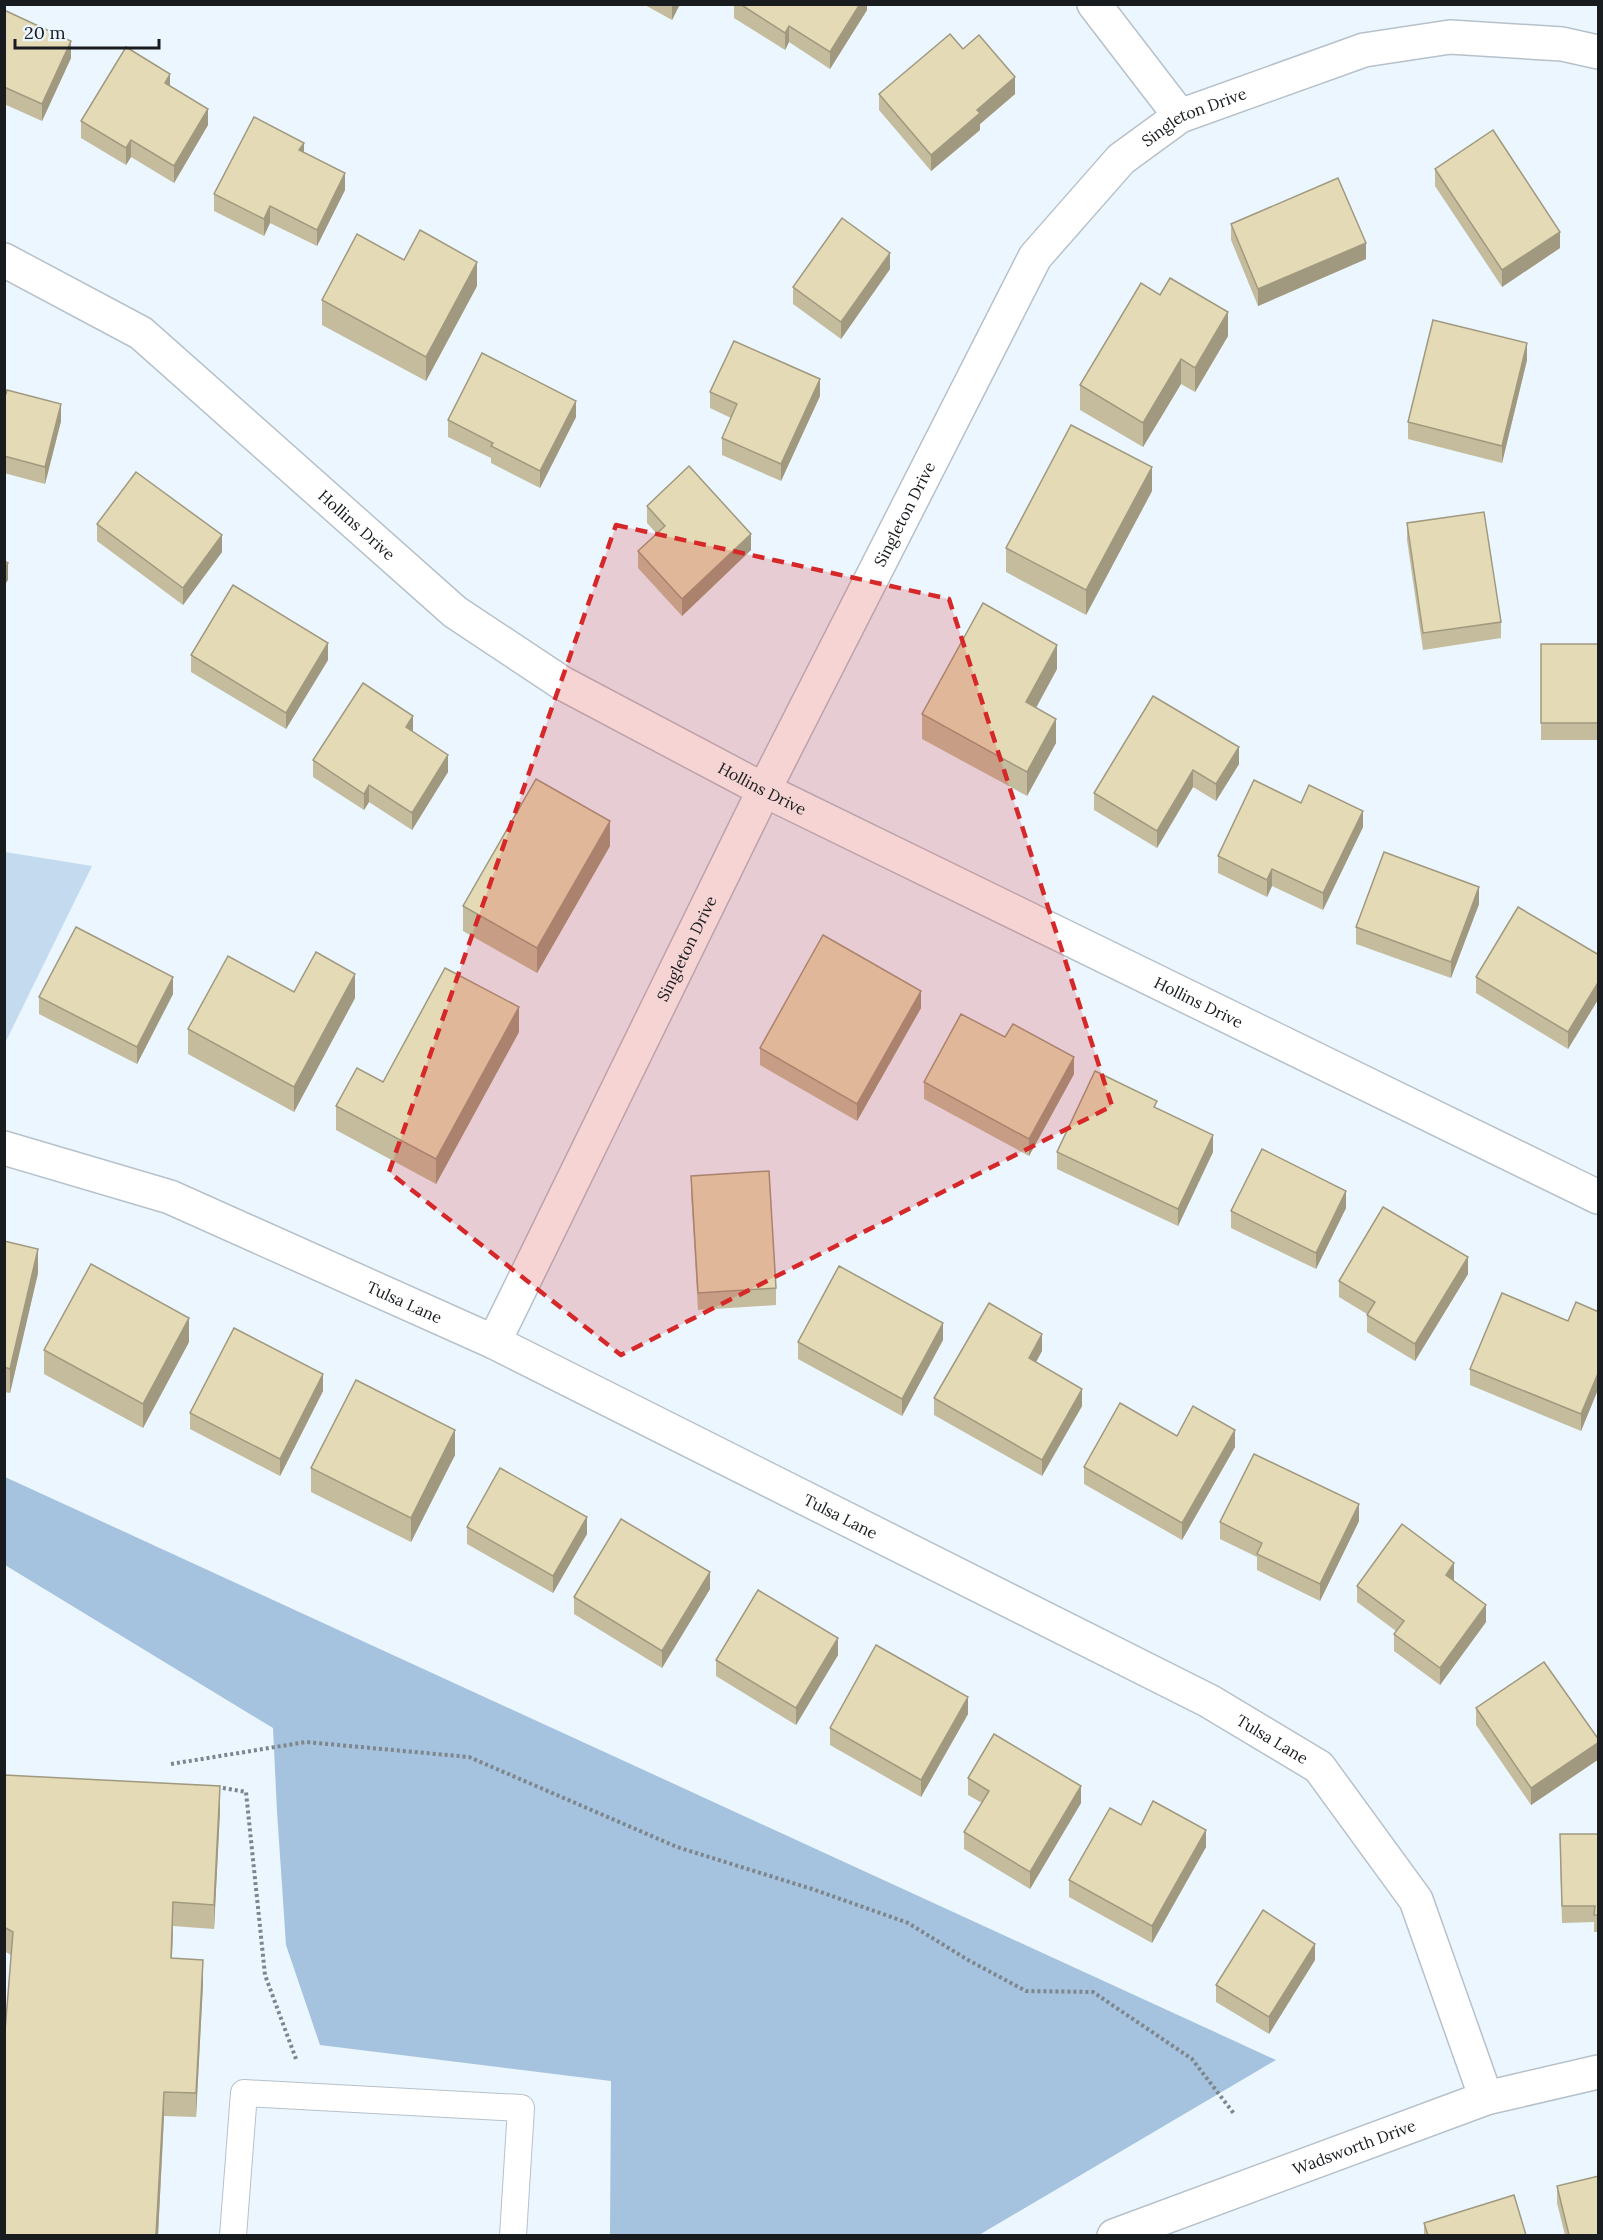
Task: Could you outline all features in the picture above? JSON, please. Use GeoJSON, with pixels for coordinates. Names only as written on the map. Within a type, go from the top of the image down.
{"type":"FeatureCollection","features":[{"type":"Feature","properties":{"kind":"street"},"geometry":{"type":"LineString","coordinates":[[1094,4],[1180,116]]}},
{"type":"Feature","properties":{"kind":"street","name":"Singleton Drive"},"geometry":{"type":"LineString","coordinates":[[494,1342],[764,790],[1035,257],[1121,159],[1180,116],[1364,50],[1450,37],[1562,44],[1599,52]]}},
{"type":"Feature","properties":{"kind":"street","name":"Hollins Drive"},"geometry":{"type":"LineString","coordinates":[[4,260],[141,333],[455,612],[562,683],[764,790],[1599,1197]]}},
{"type":"Feature","properties":{"kind":"street","name":"Tulsa Lane"},"geometry":{"type":"LineString","coordinates":[[4,1148],[170,1197],[494,1342],[1209,1701],[1319,1767],[1416,1900],[1486,2098]]}},
{"type":"Feature","properties":{"kind":"street","name":"Wadsworth Drive"},"geometry":{"type":"LineString","coordinates":[[1114,2235],[1486,2098],[1599,2072]]}},
{"type":"Feature","properties":{"kind":"lane"},"geometry":{"type":"LineString","coordinates":[[233,2235],[244,2093],[520,2108],[513,2235]]}},
{"type":"Feature","properties":{"kind":"path"},"geometry":{"type":"LineString","coordinates":[[171,1764],[306,1742],[469,1757],[677,1847],[812,1889],[908,1923],[969,1960],[1026,1990],[1093,1992],[1192,2059],[1235,2115]]}},
{"type":"Feature","properties":{"kind":"path"},"geometry":{"type":"LineString","coordinates":[[217,1787],[246,1792],[265,1975],[309,2096]]}},
{"type":"Feature","properties":{"kind":"highlighted area"},"geometry":{"type":"Polygon","coordinates":[[[616,525],[949,599],[1112,1106],[621,1355],[389,1172],[616,525]]]}},
{"type":"Feature","properties":{"kind":"shaded area"},"geometry":{"type":"Polygon","coordinates":[[[4,852],[92,866],[5,1043],[4,852]]]}},
{"type":"Feature","properties":{"kind":"shaded area"},"geometry":{"type":"Polygon","coordinates":[[[4,1477],[1276,2060],[979,2235],[610,2235],[611,2081],[320,2045],[286,1945],[273,1728],[5,1565],[4,1477]]]}},
{"type":"Feature","properties":{"kind":"building"},"geometry":{"type":"Polygon","coordinates":[[[740,4],[860,4],[830,52],[789,26],[785,33],[740,4]]]}},
{"type":"Feature","properties":{"kind":"building"},"geometry":{"type":"Polygon","coordinates":[[[4,10],[71,41],[42,104],[4,87],[4,10]]]}},
{"type":"Feature","properties":{"kind":"building"},"geometry":{"type":"Polygon","coordinates":[[[950,34],[963,49],[979,35],[1015,77],[977,110],[980,113],[931,155],[879,94],[950,34]]]}},
{"type":"Feature","properties":{"kind":"building"},"geometry":{"type":"Polygon","coordinates":[[[126,47],[170,74],[165,83],[208,109],[174,166],[131,140],[126,148],[81,121],[126,47]]]}},
{"type":"Feature","properties":{"kind":"building"},"geometry":{"type":"Polygon","coordinates":[[[254,117],[304,143],[299,150],[345,173],[317,230],[270,206],[264,219],[214,194],[254,117]]]}},
{"type":"Feature","properties":{"kind":"building"},"geometry":{"type":"Polygon","coordinates":[[[1493,130],[1560,232],[1502,270],[1435,169],[1493,130]]]}},
{"type":"Feature","properties":{"kind":"building"},"geometry":{"type":"Polygon","coordinates":[[[1338,178],[1366,243],[1258,289],[1231,224],[1338,178]]]}},
{"type":"Feature","properties":{"kind":"building"},"geometry":{"type":"Polygon","coordinates":[[[842,218],[890,253],[841,322],[793,287],[842,218]]]}},
{"type":"Feature","properties":{"kind":"building"},"geometry":{"type":"Polygon","coordinates":[[[420,230],[477,262],[426,357],[322,300],[357,234],[404,260],[420,230]]]}},
{"type":"Feature","properties":{"kind":"building"},"geometry":{"type":"Polygon","coordinates":[[[1170,278],[1228,312],[1195,368],[1181,359],[1143,423],[1080,385],[1141,283],[1160,295],[1170,278]]]}},
{"type":"Feature","properties":{"kind":"building"},"geometry":{"type":"Polygon","coordinates":[[[1433,320],[1527,343],[1502,446],[1408,422],[1433,320]]]}},
{"type":"Feature","properties":{"kind":"building"},"geometry":{"type":"Polygon","coordinates":[[[734,341],[820,379],[781,464],[722,438],[737,404],[710,392],[734,341]]]}},
{"type":"Feature","properties":{"kind":"building"},"geometry":{"type":"Polygon","coordinates":[[[482,353],[576,401],[540,471],[491,446],[493,443],[448,420],[482,353]]]}},
{"type":"Feature","properties":{"kind":"building"},"geometry":{"type":"Polygon","coordinates":[[[7,390],[61,404],[45,467],[4,456],[4,394],[7,390]]]}},
{"type":"Feature","properties":{"kind":"building"},"geometry":{"type":"Polygon","coordinates":[[[1071,425],[1152,467],[1086,590],[1006,548],[1071,425]]]}},
{"type":"Feature","properties":{"kind":"building"},"geometry":{"type":"Polygon","coordinates":[[[689,466],[751,534],[682,599],[638,551],[665,526],[647,506],[689,466]]]}},
{"type":"Feature","properties":{"kind":"building"},"geometry":{"type":"Polygon","coordinates":[[[136,472],[222,535],[183,588],[97,524],[136,472]]]}},
{"type":"Feature","properties":{"kind":"building"},"geometry":{"type":"Polygon","coordinates":[[[1484,512],[1501,622],[1423,633],[1407,523],[1484,512]]]}},
{"type":"Feature","properties":{"kind":"building"},"geometry":{"type":"Polygon","coordinates":[[[233,585],[328,643],[286,713],[191,655],[233,585]]]}},
{"type":"Feature","properties":{"kind":"building"},"geometry":{"type":"Polygon","coordinates":[[[983,603],[1057,645],[1026,702],[1056,719],[1027,772],[922,714],[983,603]]]}},
{"type":"Feature","properties":{"kind":"building"},"geometry":{"type":"Polygon","coordinates":[[[1541,644],[1599,644],[1599,723],[1541,723],[1541,644]]]}},
{"type":"Feature","properties":{"kind":"building"},"geometry":{"type":"Polygon","coordinates":[[[363,683],[413,716],[406,727],[448,755],[412,813],[369,785],[364,794],[313,760],[363,683]]]}},
{"type":"Feature","properties":{"kind":"building"},"geometry":{"type":"Polygon","coordinates":[[[1153,696],[1239,747],[1216,784],[1193,770],[1157,831],[1094,793],[1153,696]]]}},
{"type":"Feature","properties":{"kind":"building"},"geometry":{"type":"Polygon","coordinates":[[[536,779],[610,821],[537,948],[463,906],[536,779]]]}},
{"type":"Feature","properties":{"kind":"building"},"geometry":{"type":"Polygon","coordinates":[[[1254,780],[1301,803],[1309,785],[1363,811],[1323,893],[1272,869],[1267,880],[1218,856],[1254,780]]]}},
{"type":"Feature","properties":{"kind":"building"},"geometry":{"type":"Polygon","coordinates":[[[1384,852],[1479,887],[1451,962],[1356,927],[1384,852]]]}},
{"type":"Feature","properties":{"kind":"building"},"geometry":{"type":"Polygon","coordinates":[[[1518,907],[1599,955],[1599,981],[1568,1032],[1476,977],[1518,907]]]}},
{"type":"Feature","properties":{"kind":"building"},"geometry":{"type":"Polygon","coordinates":[[[76,927],[173,977],[137,1047],[39,997],[76,927]]]}},
{"type":"Feature","properties":{"kind":"building"},"geometry":{"type":"Polygon","coordinates":[[[823,935],[921,991],[857,1104],[760,1048],[823,935]]]}},
{"type":"Feature","properties":{"kind":"building"},"geometry":{"type":"Polygon","coordinates":[[[316,952],[355,974],[294,1087],[188,1029],[228,956],[294,992],[316,952]]]}},
{"type":"Feature","properties":{"kind":"building"},"geometry":{"type":"Polygon","coordinates":[[[445,968],[519,1007],[436,1159],[336,1106],[357,1068],[383,1082],[445,968]]]}},
{"type":"Feature","properties":{"kind":"building"},"geometry":{"type":"Polygon","coordinates":[[[961,1014],[1005,1037],[1013,1024],[1074,1057],[1029,1139],[924,1082],[961,1014]]]}},
{"type":"Feature","properties":{"kind":"building"},"geometry":{"type":"Polygon","coordinates":[[[1095,1071],[1157,1101],[1154,1107],[1213,1135],[1178,1209],[1057,1152],[1095,1071]]]}},
{"type":"Feature","properties":{"kind":"building"},"geometry":{"type":"Polygon","coordinates":[[[1262,1149],[1346,1191],[1316,1253],[1231,1211],[1262,1149]]]}},
{"type":"Feature","properties":{"kind":"building"},"geometry":{"type":"Polygon","coordinates":[[[769,1171],[776,1288],[698,1293],[691,1176],[769,1171]]]}},
{"type":"Feature","properties":{"kind":"building"},"geometry":{"type":"Polygon","coordinates":[[[1383,1207],[1468,1257],[1415,1344],[1367,1315],[1375,1302],[1339,1281],[1383,1207]]]}},
{"type":"Feature","properties":{"kind":"building"},"geometry":{"type":"Polygon","coordinates":[[[4,1241],[38,1249],[10,1369],[4,1367],[4,1241]]]}},
{"type":"Feature","properties":{"kind":"building"},"geometry":{"type":"Polygon","coordinates":[[[91,1264],[189,1318],[143,1404],[44,1350],[91,1264]]]}},
{"type":"Feature","properties":{"kind":"building"},"geometry":{"type":"Polygon","coordinates":[[[839,1266],[943,1323],[902,1399],[798,1342],[839,1266]]]}},
{"type":"Feature","properties":{"kind":"building"},"geometry":{"type":"Polygon","coordinates":[[[1502,1293],[1568,1321],[1576,1302],[1599,1312],[1599,1371],[1581,1414],[1470,1369],[1502,1293]]]}},
{"type":"Feature","properties":{"kind":"building"},"geometry":{"type":"Polygon","coordinates":[[[989,1303],[1042,1334],[1029,1358],[1082,1389],[1042,1460],[934,1398],[989,1303]]]}},
{"type":"Feature","properties":{"kind":"building"},"geometry":{"type":"Polygon","coordinates":[[[234,1328],[323,1374],[280,1459],[190,1413],[234,1328]]]}},
{"type":"Feature","properties":{"kind":"building"},"geometry":{"type":"Polygon","coordinates":[[[356,1380],[455,1430],[411,1518],[311,1468],[356,1380]]]}},
{"type":"Feature","properties":{"kind":"building"},"geometry":{"type":"Polygon","coordinates":[[[1120,1403],[1177,1436],[1193,1406],[1235,1430],[1182,1523],[1084,1467],[1120,1403]]]}},
{"type":"Feature","properties":{"kind":"building"},"geometry":{"type":"Polygon","coordinates":[[[1254,1454],[1359,1504],[1320,1584],[1257,1554],[1262,1543],[1220,1522],[1254,1454]]]}},
{"type":"Feature","properties":{"kind":"building"},"geometry":{"type":"Polygon","coordinates":[[[500,1468],[587,1517],[553,1576],[467,1527],[500,1468]]]}},
{"type":"Feature","properties":{"kind":"building"},"geometry":{"type":"Polygon","coordinates":[[[621,1519],[710,1572],[662,1651],[574,1597],[621,1519]]]}},
{"type":"Feature","properties":{"kind":"building"},"geometry":{"type":"Polygon","coordinates":[[[1402,1524],[1454,1563],[1446,1575],[1486,1605],[1440,1668],[1394,1634],[1404,1621],[1357,1586],[1402,1524]]]}},
{"type":"Feature","properties":{"kind":"building"},"geometry":{"type":"Polygon","coordinates":[[[758,1590],[838,1638],[796,1708],[716,1660],[758,1590]]]}},
{"type":"Feature","properties":{"kind":"building"},"geometry":{"type":"Polygon","coordinates":[[[876,1645],[968,1697],[921,1780],[830,1728],[876,1645]]]}},
{"type":"Feature","properties":{"kind":"building"},"geometry":{"type":"Polygon","coordinates":[[[1544,1662],[1599,1742],[1531,1788],[1476,1708],[1544,1662]]]}},
{"type":"Feature","properties":{"kind":"building"},"geometry":{"type":"Polygon","coordinates":[[[994,1734],[1081,1786],[1030,1872],[964,1832],[989,1791],[968,1778],[994,1734]]]}},
{"type":"Feature","properties":{"kind":"building"},"geometry":{"type":"Polygon","coordinates":[[[4,1775],[220,1786],[214,1905],[173,1902],[171,1958],[203,1960],[196,2093],[164,2092],[156,2235],[4,2235],[4,2044],[13,1932],[4,1927],[4,1775]]]}},
{"type":"Feature","properties":{"kind":"building"},"geometry":{"type":"Polygon","coordinates":[[[1153,1801],[1206,1830],[1152,1926],[1069,1880],[1110,1808],[1141,1825],[1153,1801]]]}},
{"type":"Feature","properties":{"kind":"building"},"geometry":{"type":"Polygon","coordinates":[[[1560,1834],[1599,1834],[1599,1915],[1594,1915],[1595,1906],[1562,1906],[1560,1834]]]}},
{"type":"Feature","properties":{"kind":"building"},"geometry":{"type":"Polygon","coordinates":[[[1263,1910],[1315,1944],[1269,2017],[1216,1985],[1263,1910]]]}},
{"type":"Feature","properties":{"kind":"building"},"geometry":{"type":"Polygon","coordinates":[[[1599,2176],[1599,2235],[1569,2235],[1557,2186],[1599,2176]]]}},
{"type":"Feature","properties":{"kind":"building"},"geometry":{"type":"Polygon","coordinates":[[[1514,2195],[1526,2235],[1428,2235],[1424,2223],[1514,2195]]]}}]}
